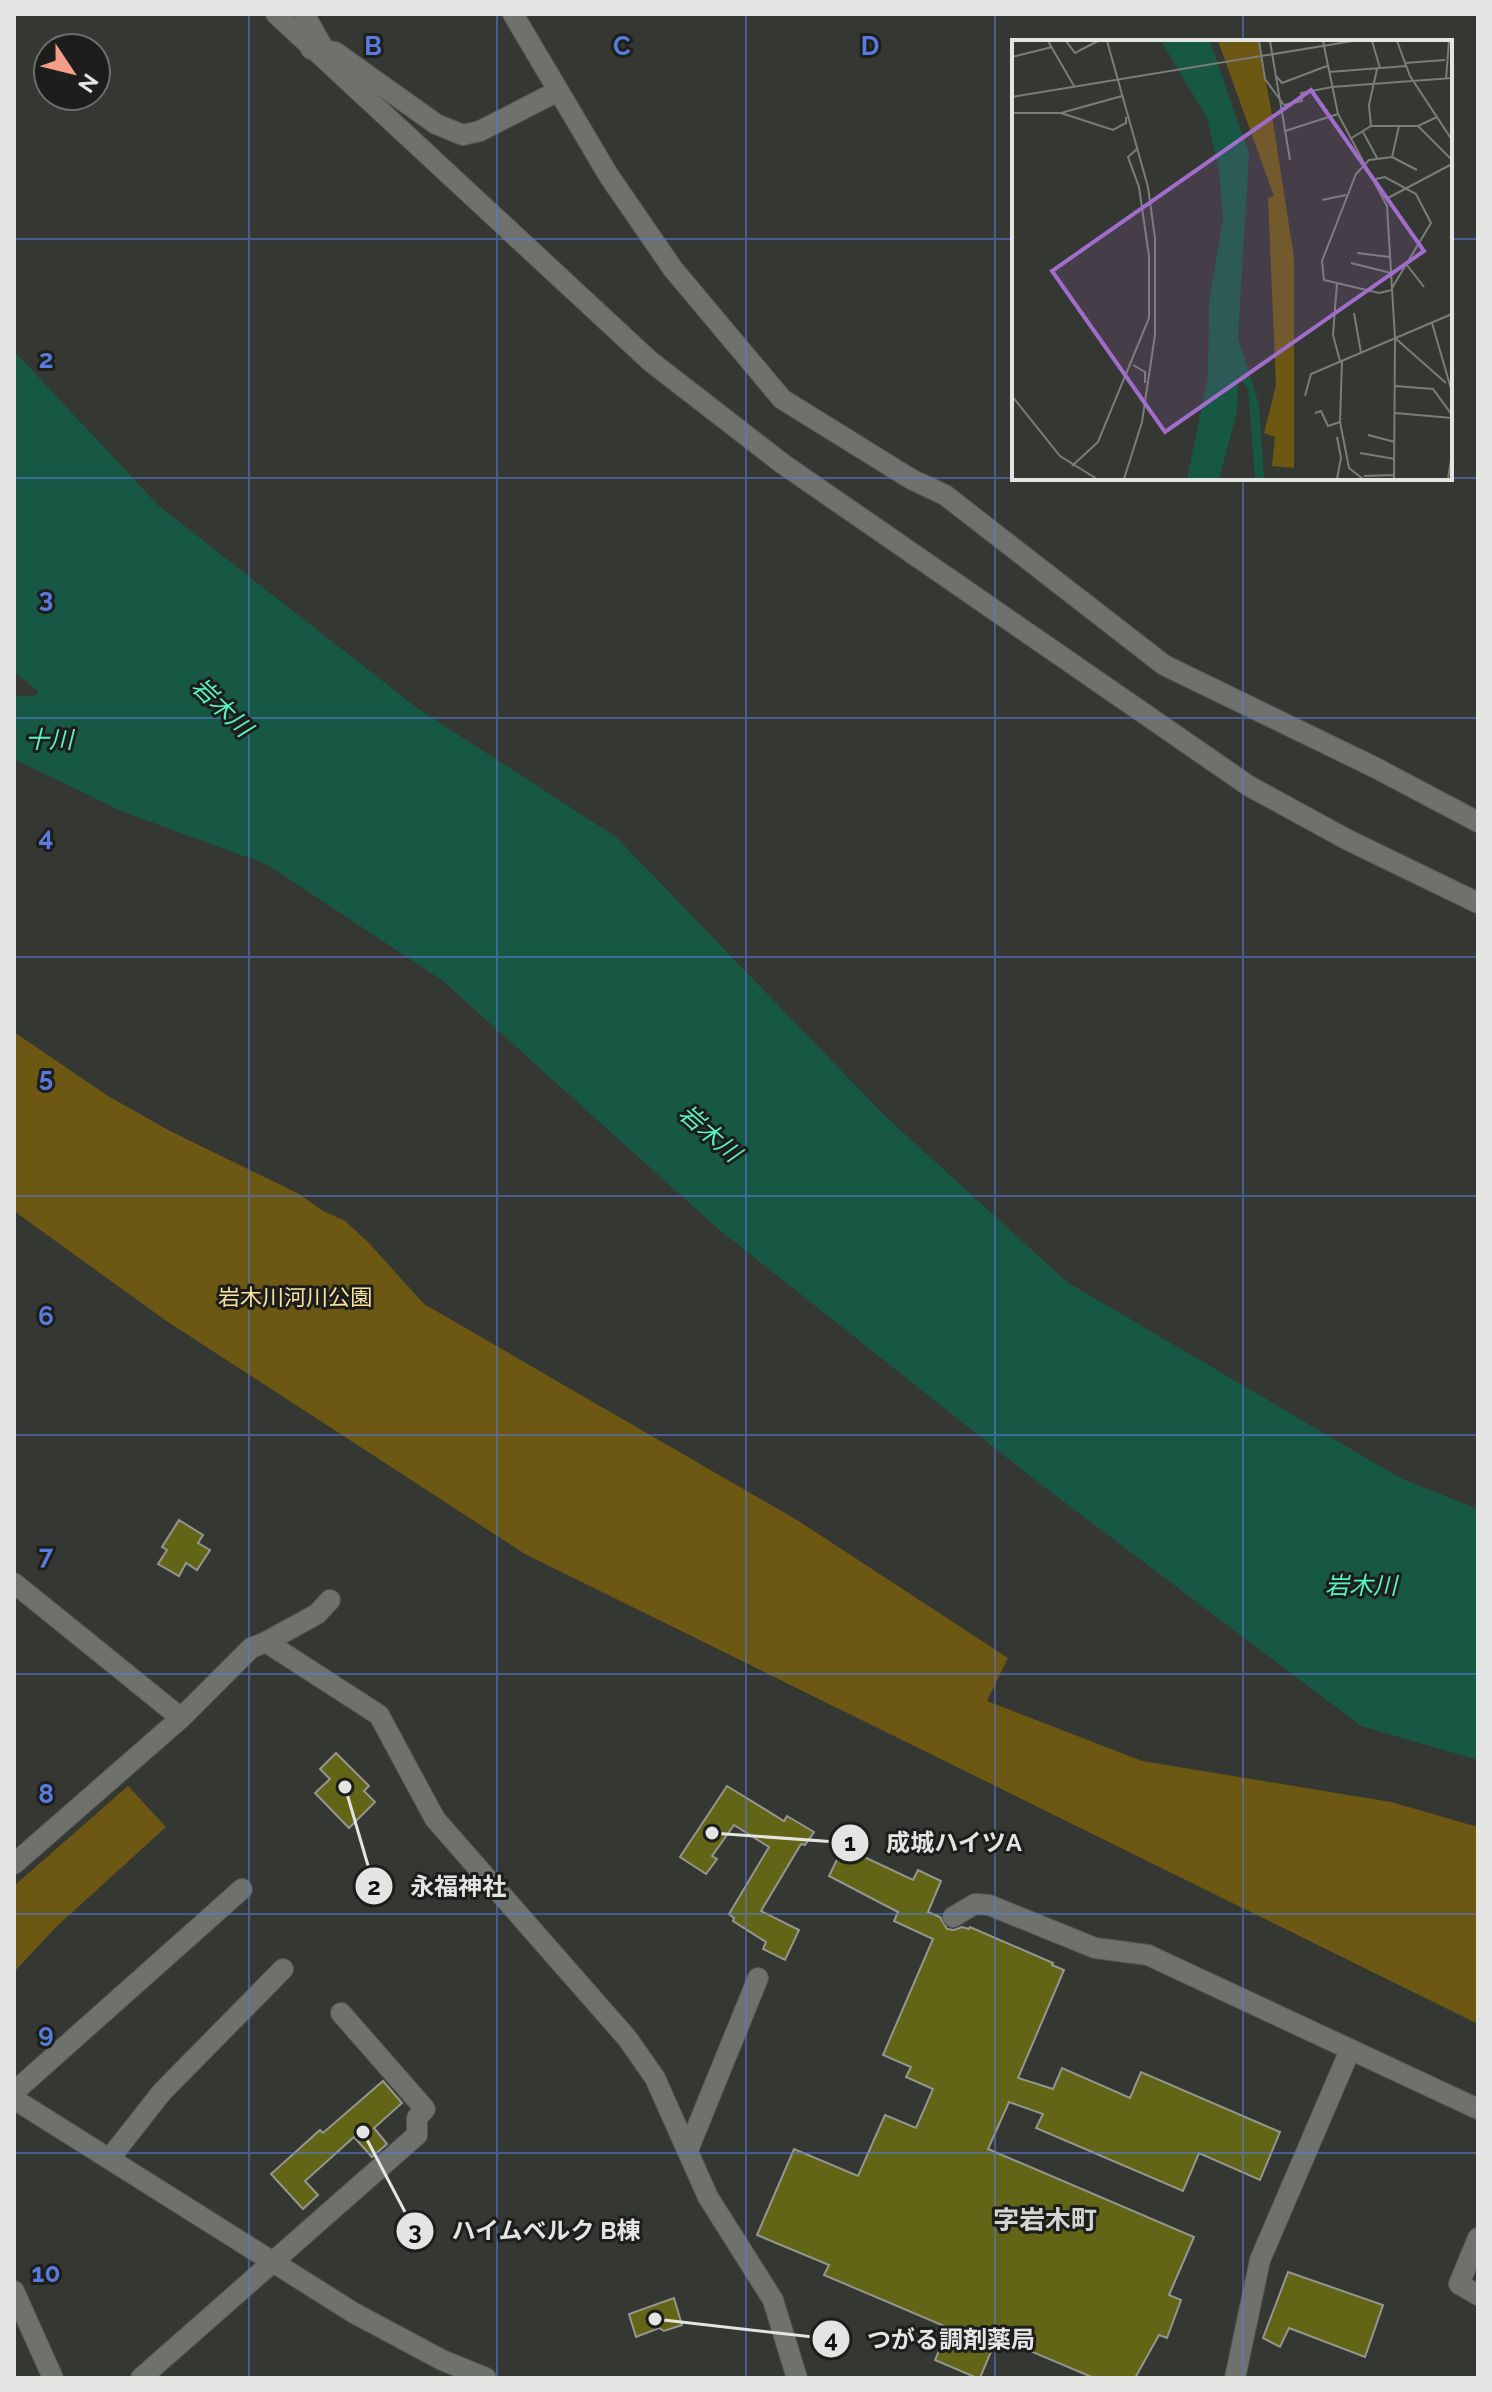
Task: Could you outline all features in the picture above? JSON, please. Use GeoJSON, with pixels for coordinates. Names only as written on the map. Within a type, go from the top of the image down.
{"type":"FeatureCollection","features":[{"type":"Feature","properties":{"kind":"street"},"geometry":{"type":"LineString","coordinates":[[276,14],[650,361],[783,464],[1249,786],[1348,840],[1478,903]]}},
{"type":"Feature","properties":{"kind":"street"},"geometry":{"type":"LineString","coordinates":[[304,14],[318,50]]}},
{"type":"Feature","properties":{"kind":"street"},"geometry":{"type":"LineString","coordinates":[[513,14],[609,176],[673,269],[782,399],[911,479],[945,495],[1164,665],[1376,768],[1478,822]]}},
{"type":"Feature","properties":{"kind":"street"},"geometry":{"type":"LineString","coordinates":[[318,50],[335,52],[436,124],[463,135],[480,131],[558,91]]}},
{"type":"Feature","properties":{"kind":"street"},"geometry":{"type":"LineString","coordinates":[[14,1583],[181,1718]]}},
{"type":"Feature","properties":{"kind":"street"},"geometry":{"type":"LineString","coordinates":[[14,1864],[181,1718],[251,1648],[317,1614],[330,1600]]}},
{"type":"Feature","properties":{"kind":"street"},"geometry":{"type":"LineString","coordinates":[[266,1642],[379,1715],[435,1819],[627,2038],[655,2078],[708,2197],[773,2300],[797,2378]]}},
{"type":"Feature","properties":{"kind":"street"},"geometry":{"type":"LineString","coordinates":[[14,2092],[242,1889]]}},
{"type":"Feature","properties":{"kind":"street"},"geometry":{"type":"LineString","coordinates":[[953,1917],[975,1904],[989,1905],[1095,1948],[1148,1955],[1478,2109]]}},
{"type":"Feature","properties":{"kind":"street"},"geometry":{"type":"LineString","coordinates":[[110,2158],[162,2092],[283,1969]]}},
{"type":"Feature","properties":{"kind":"street"},"geometry":{"type":"LineString","coordinates":[[688,2150],[758,1978]]}},
{"type":"Feature","properties":{"kind":"street"},"geometry":{"type":"LineString","coordinates":[[141,2378],[417,2135],[417,2118],[425,2109],[341,2013]]}},
{"type":"Feature","properties":{"kind":"street"},"geometry":{"type":"LineString","coordinates":[[1235,2378],[1260,2260],[1350,2050]]}},
{"type":"Feature","properties":{"kind":"street"},"geometry":{"type":"LineString","coordinates":[[14,2099],[354,2313],[397,2337],[486,2378]]}},
{"type":"Feature","properties":{"kind":"street"},"geometry":{"type":"LineString","coordinates":[[1478,2238],[1459,2284],[1478,2295]]}},
{"type":"Feature","properties":{"kind":"street"},"geometry":{"type":"LineString","coordinates":[[14,2291],[45,2373]]}},
{"type":"Feature","properties":{"kind":"green space","name":"岩木川河川公園"},"geometry":{"type":"Polygon","coordinates":[[[14,1032],[108,1096],[170,1131],[299,1194],[323,1211],[345,1221],[424,1304],[797,1520],[1008,1658],[987,1701],[1142,1761],[1391,1802],[1478,1827],[1478,2024],[525,1554],[165,1320],[14,1211],[14,1032]]]}},
{"type":"Feature","properties":{"kind":"green space"},"geometry":{"type":"Polygon","coordinates":[[[128,1786],[166,1827],[56,1927],[14,1972],[14,1886],[128,1786]]]}},
{"type":"Feature","properties":{"kind":"water","name":"岩木川"},"geometry":{"type":"Polygon","coordinates":[[[14,351],[159,506],[417,708],[616,837],[885,1116],[1067,1282],[1402,1479],[1478,1509],[1478,1760],[1361,1726],[1035,1480],[717,1228],[443,981],[268,865],[121,811],[14,759],[14,695],[35,697],[38,691],[14,672],[14,351]]]}},
{"type":"Feature","properties":{"kind":"building"},"geometry":{"type":"Polygon","coordinates":[[[179,1520],[203,1535],[198,1543],[210,1550],[197,1570],[186,1563],[179,1576],[158,1564],[167,1550],[162,1547],[179,1520]]]}},
{"type":"Feature","properties":{"kind":"building"},"geometry":{"type":"Polygon","coordinates":[[[336,1753],[369,1786],[364,1791],[375,1802],[349,1828],[315,1793],[330,1779],[320,1769],[336,1753]]]}},
{"type":"Feature","properties":{"kind":"building"},"geometry":{"type":"Polygon","coordinates":[[[727,1786],[784,1821],[787,1816],[814,1832],[805,1845],[801,1844],[761,1911],[799,1930],[785,1960],[763,1949],[766,1942],[733,1921],[729,1914],[769,1847],[734,1825],[712,1856],[717,1859],[706,1874],[680,1857],[727,1786]]]}},
{"type":"Feature","properties":{"kind":"building"},"geometry":{"type":"Polygon","coordinates":[[[843,1847],[913,1880],[918,1870],[941,1881],[928,1912],[940,1917],[947,1929],[970,1927],[1064,1970],[1018,2078],[1053,2089],[1062,2068],[1130,2098],[1141,2072],[1280,2132],[1260,2180],[1199,2153],[1183,2191],[1036,2128],[1043,2114],[1009,2102],[988,2149],[1194,2237],[1169,2295],[1181,2300],[1167,2338],[1159,2335],[1135,2378],[1094,2378],[997,2337],[980,2378],[977,2378],[935,2360],[949,2328],[824,2275],[829,2265],[757,2235],[794,2149],[858,2176],[885,2115],[916,2128],[933,2089],[906,2077],[911,2067],[883,2055],[933,1939],[894,1921],[898,1912],[829,1876],[843,1847]]]}},
{"type":"Feature","properties":{"kind":"building"},"geometry":{"type":"Polygon","coordinates":[[[383,2081],[402,2103],[374,2128],[387,2144],[372,2157],[354,2137],[305,2181],[318,2195],[303,2209],[271,2174],[320,2130],[323,2133],[383,2081]]]}},
{"type":"Feature","properties":{"kind":"building"},"geometry":{"type":"Polygon","coordinates":[[[1288,2272],[1383,2305],[1365,2357],[1289,2328],[1280,2347],[1263,2338],[1288,2272]]]}},
{"type":"Feature","properties":{"kind":"building"},"geometry":{"type":"Polygon","coordinates":[[[674,2298],[682,2325],[664,2331],[659,2328],[636,2337],[629,2314],[674,2298]]]}},
{"type":"Feature","properties":{"kind":"place","name":"永福神社"},"geometry":{"type":"Point","coordinates":[345,1787]}},
{"type":"Feature","properties":{"kind":"place","name":"成城ハイツA"},"geometry":{"type":"Point","coordinates":[712,1833]}},
{"type":"Feature","properties":{"kind":"place","name":"ハイムベルク B棟"},"geometry":{"type":"Point","coordinates":[363,2132]}},
{"type":"Feature","properties":{"kind":"place","name":"つがる調剤薬局"},"geometry":{"type":"Point","coordinates":[655,2319]}},
{"type":"Feature","properties":{"kind":"district","name":"字岩木町"},"geometry":{"type":"Point","coordinates":[1045,2220]}},
{"type":"Feature","properties":{"kind":"water label","name":"十川"},"geometry":{"type":"Point","coordinates":[49,739]}}]}
